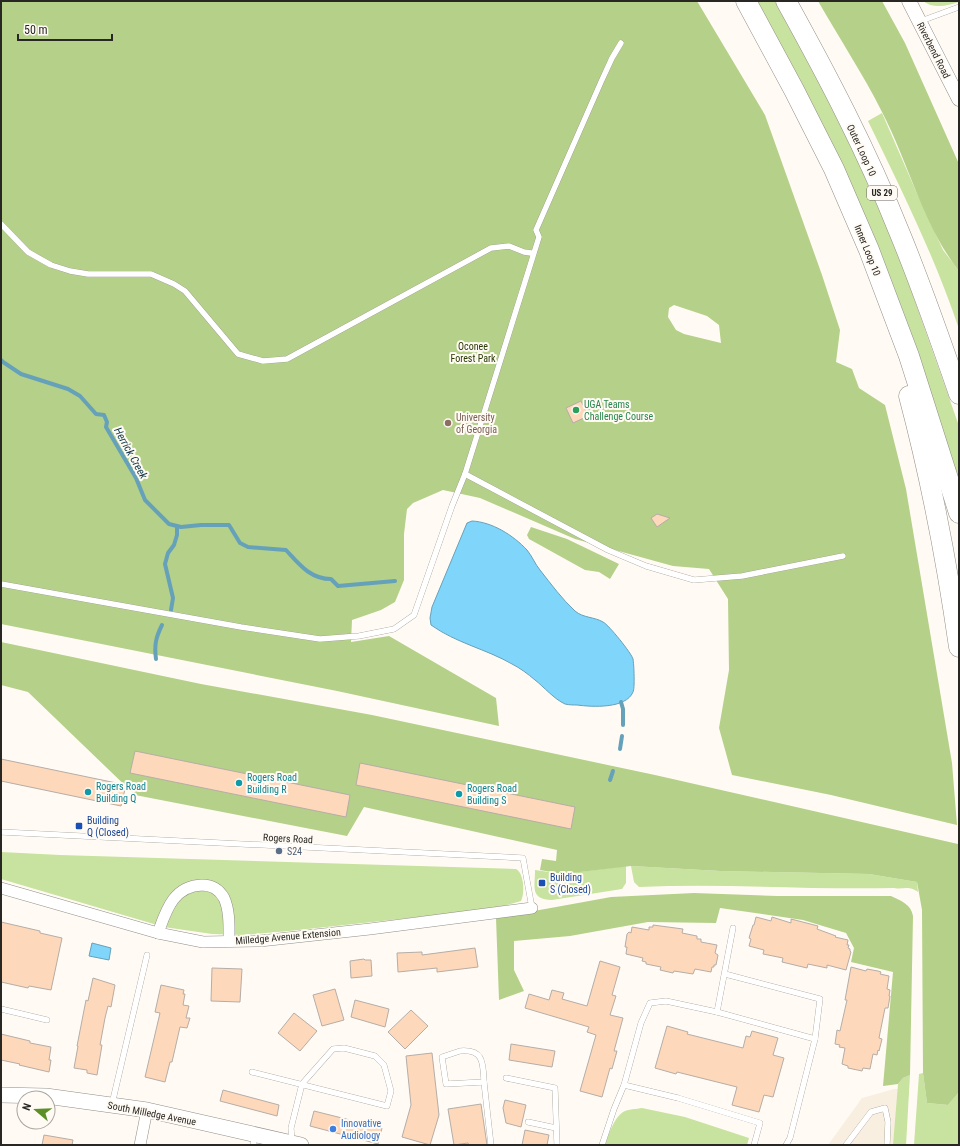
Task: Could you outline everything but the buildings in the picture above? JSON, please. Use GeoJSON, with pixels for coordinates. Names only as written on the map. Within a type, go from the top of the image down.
{"type":"FeatureCollection","features":[{"type":"Feature","properties":{"kind":"highway","name":"Inner Loop 10"},"geometry":{"type":"LineString","coordinates":[[746,1],[794,90],[834,169],[869,250],[909,356],[959,513]]}},
{"type":"Feature","properties":{"kind":"highway","name":"Outer Loop 10"},"geometry":{"type":"LineString","coordinates":[[786,1],[830,83],[898,228],[931,314],[959,394]]}},
{"type":"Feature","properties":{"kind":"highway"},"geometry":{"type":"LineString","coordinates":[[869,250],[916,424],[949,581],[959,647]]}},
{"type":"Feature","properties":{"kind":"main road","name":"South Milledge Avenue"},"geometry":{"type":"LineString","coordinates":[[1,1095],[46,1096],[112,1104],[147,1110],[254,1140],[296,1144]]}},
{"type":"Feature","properties":{"kind":"street","name":"Riverbend Road"},"geometry":{"type":"LineString","coordinates":[[909,1],[959,99]]}},
{"type":"Feature","properties":{"kind":"street"},"geometry":{"type":"LineString","coordinates":[[158,933],[166,909],[178,894],[187,887],[209,885],[218,890],[228,908],[229,941]]}},
{"type":"Feature","properties":{"kind":"street","name":"Milledge Avenue Extension"},"geometry":{"type":"LineString","coordinates":[[1,888],[158,933],[203,942],[260,941],[370,929],[532,908]]}},
{"type":"Feature","properties":{"kind":"street"},"geometry":{"type":"LineString","coordinates":[[140,1145],[147,1110]]}},
{"type":"Feature","properties":{"kind":"lane"},"geometry":{"type":"LineString","coordinates":[[920,21],[959,7]]}},
{"type":"Feature","properties":{"kind":"lane"},"geometry":{"type":"LineString","coordinates":[[1,584],[241,627],[320,639],[359,636],[394,629],[414,615],[452,506],[465,474],[539,237],[536,230],[603,76],[621,43]]}},
{"type":"Feature","properties":{"kind":"lane"},"geometry":{"type":"LineString","coordinates":[[1,224],[28,252],[51,266],[88,274],[151,274],[174,284],[185,291],[238,354],[263,361],[287,359],[491,248],[509,246],[534,254]]}},
{"type":"Feature","properties":{"kind":"lane"},"geometry":{"type":"LineString","coordinates":[[465,474],[608,550],[646,566],[694,580],[742,576],[843,556]]}},
{"type":"Feature","properties":{"kind":"lane","name":"Rogers Road"},"geometry":{"type":"LineString","coordinates":[[1,832],[523,858],[532,908]]}},
{"type":"Feature","properties":{"kind":"lane"},"geometry":{"type":"LineString","coordinates":[[717,1012],[733,928]]}},
{"type":"Feature","properties":{"kind":"lane"},"geometry":{"type":"LineString","coordinates":[[112,1104],[147,955]]}},
{"type":"Feature","properties":{"kind":"lane"},"geometry":{"type":"LineString","coordinates":[[725,974],[820,999],[815,1039],[790,1138],[786,1145]]}},
{"type":"Feature","properties":{"kind":"lane"},"geometry":{"type":"LineString","coordinates":[[602,1145],[624,1085],[641,1023],[650,1003],[666,1001],[717,1012],[815,1039]]}},
{"type":"Feature","properties":{"kind":"lane"},"geometry":{"type":"LineString","coordinates":[[1,1009],[47,1020]]}},
{"type":"Feature","properties":{"kind":"lane"},"geometry":{"type":"LineString","coordinates":[[252,1072],[302,1084],[387,1106],[391,1091],[384,1066],[375,1056],[344,1048],[333,1049],[302,1084],[291,1128],[296,1144]]}},
{"type":"Feature","properties":{"kind":"lane"},"geometry":{"type":"LineString","coordinates":[[484,1082],[446,1084],[442,1056],[460,1051],[473,1052],[479,1055],[483,1062],[491,1145]]}},
{"type":"Feature","properties":{"kind":"lane"},"geometry":{"type":"LineString","coordinates":[[506,1078],[555,1088],[557,1145]]}},
{"type":"Feature","properties":{"kind":"lane"},"geometry":{"type":"LineString","coordinates":[[624,1085],[678,1098],[760,1123],[754,1145]]}},
{"type":"Feature","properties":{"kind":"lane"},"geometry":{"type":"LineString","coordinates":[[846,1145],[871,1112],[885,1108],[888,1122],[887,1145]]}},
{"type":"Feature","properties":{"kind":"lane"},"geometry":{"type":"LineString","coordinates":[[528,1122],[556,1128]]}},
{"type":"Feature","properties":{"kind":"shaded area"},"geometry":{"type":"Polygon","coordinates":[[[894,1089],[900,1089],[899,1145],[828,1145],[862,1098],[894,1089]]]}},
{"type":"Feature","properties":{"kind":"green space","name":"Oconee Forest Park"},"geometry":{"type":"Polygon","coordinates":[[[1,1],[697,1],[765,115],[840,330],[836,362],[852,369],[859,388],[885,405],[906,489],[952,763],[957,825],[831,795],[732,775],[719,728],[729,670],[728,599],[709,569],[673,566],[575,539],[480,498],[443,490],[413,503],[407,509],[404,534],[404,580],[395,602],[381,610],[352,620],[351,642],[389,636],[496,698],[499,726],[337,691],[1,624],[1,1]],[[674,305],[669,308],[668,317],[676,330],[684,334],[721,343],[719,325],[707,316],[674,305]]]}},
{"type":"Feature","properties":{"kind":"green space"},"geometry":{"type":"Polygon","coordinates":[[[756,1],[775,1],[828,99],[868,182],[904,270],[959,426],[959,484],[809,99],[756,1]]]}},
{"type":"Feature","properties":{"kind":"green space"},"geometry":{"type":"Polygon","coordinates":[[[818,1],[882,1],[905,43],[959,164],[959,271],[946,253],[926,214],[892,132],[875,98],[818,1]]]}},
{"type":"Feature","properties":{"kind":"green space"},"geometry":{"type":"Polygon","coordinates":[[[923,1],[959,2],[945,6],[936,6],[927,4],[923,1]]]}},
{"type":"Feature","properties":{"kind":"green space"},"geometry":{"type":"Polygon","coordinates":[[[882,113],[943,250],[959,271],[959,329],[950,302],[928,249],[868,121],[882,113]]]}},
{"type":"Feature","properties":{"kind":"green space"},"geometry":{"type":"Polygon","coordinates":[[[531,527],[567,539],[619,564],[610,579],[599,572],[585,570],[529,539],[527,535],[531,527]]]}},
{"type":"Feature","properties":{"kind":"green space"},"geometry":{"type":"Polygon","coordinates":[[[1,642],[201,684],[372,715],[655,775],[958,844],[959,1092],[948,1105],[927,1103],[923,1073],[922,910],[917,882],[869,874],[720,871],[631,866],[563,874],[540,870],[542,859],[556,861],[557,850],[364,807],[347,836],[135,795],[28,692],[1,685],[1,642]]]}},
{"type":"Feature","properties":{"kind":"green space"},"geometry":{"type":"Polygon","coordinates":[[[1,852],[516,869],[521,875],[523,893],[521,901],[504,906],[437,915],[244,935],[212,934],[164,927],[1,879],[1,852]]]}},
{"type":"Feature","properties":{"kind":"green space"},"geometry":{"type":"Polygon","coordinates":[[[626,866],[626,883],[622,889],[552,900],[540,897],[535,891],[535,870],[563,874],[626,866]]]}},
{"type":"Feature","properties":{"kind":"green space"},"geometry":{"type":"Polygon","coordinates":[[[631,866],[720,871],[869,874],[917,882],[918,892],[906,888],[703,886],[639,887],[634,882],[631,866]]]}},
{"type":"Feature","properties":{"kind":"green space"},"geometry":{"type":"Polygon","coordinates":[[[694,893],[777,896],[891,896],[902,901],[908,906],[913,916],[910,1075],[903,1078],[898,1084],[883,1086],[893,972],[851,962],[854,948],[846,933],[803,920],[720,908],[716,923],[648,922],[570,936],[514,941],[514,970],[524,991],[499,1000],[496,918],[611,897],[694,893]]]}},
{"type":"Feature","properties":{"kind":"green space"},"geometry":{"type":"Polygon","coordinates":[[[923,1073],[927,1103],[948,1105],[959,1092],[959,1145],[914,1145],[919,1074],[923,1073]]]}},
{"type":"Feature","properties":{"kind":"green space"},"geometry":{"type":"Polygon","coordinates":[[[910,1075],[906,1145],[893,1145],[898,1084],[903,1078],[910,1075]]]}},
{"type":"Feature","properties":{"kind":"green space"},"geometry":{"type":"Polygon","coordinates":[[[642,1108],[685,1117],[749,1138],[747,1145],[605,1145],[612,1127],[617,1118],[623,1112],[642,1108]]]}},
{"type":"Feature","properties":{"kind":"water"},"geometry":{"type":"Polygon","coordinates":[[[472,521],[487,524],[509,534],[527,550],[548,581],[575,611],[603,622],[615,634],[633,659],[634,686],[633,692],[629,698],[608,706],[565,704],[518,667],[451,637],[431,625],[430,618],[432,607],[467,523],[472,521]]]}},
{"type":"Feature","properties":{"kind":"water"},"geometry":{"type":"Polygon","coordinates":[[[92,943],[111,948],[109,960],[89,956],[92,943]]]}},
{"type":"Feature","properties":{"kind":"waterway","name":"Herrick Creek"},"geometry":{"type":"LineString","coordinates":[[1,360],[21,374],[68,389],[80,396],[96,414],[104,415],[107,422],[106,427],[136,478],[145,500],[169,524],[181,527],[229,525],[240,543],[248,547],[286,550],[311,574],[331,579],[338,586],[395,581]]}},
{"type":"Feature","properties":{"kind":"waterway"},"geometry":{"type":"LineString","coordinates":[[171,610],[173,598],[165,564],[168,553],[174,545],[177,535],[177,527]]}},
{"type":"Feature","properties":{"kind":"waterway"},"geometry":{"type":"LineString","coordinates":[[156,659],[156,641],[162,625]]}},
{"type":"Feature","properties":{"kind":"waterway"},"geometry":{"type":"LineString","coordinates":[[621,702],[623,709],[623,725]]}},
{"type":"Feature","properties":{"kind":"waterway"},"geometry":{"type":"LineString","coordinates":[[620,749],[622,736]]}},
{"type":"Feature","properties":{"kind":"waterway"},"geometry":{"type":"LineString","coordinates":[[610,780],[613,771]]}},
{"type":"Feature","properties":{"kind":"place","name":"UGA Teams Challenge Course"},"geometry":{"type":"Point","coordinates":[576,410]}},
{"type":"Feature","properties":{"kind":"place","name":"University of Georgia"},"geometry":{"type":"Point","coordinates":[448,423]}},
{"type":"Feature","properties":{"kind":"place","name":"Rogers Road Building R"},"geometry":{"type":"Point","coordinates":[239,783]}},
{"type":"Feature","properties":{"kind":"place","name":"Rogers Road Building Q"},"geometry":{"type":"Point","coordinates":[88,792]}},
{"type":"Feature","properties":{"kind":"place","name":"Rogers Road Building S"},"geometry":{"type":"Point","coordinates":[459,794]}},
{"type":"Feature","properties":{"kind":"place","name":"Building Q (Closed)"},"geometry":{"type":"Point","coordinates":[79,826]}},
{"type":"Feature","properties":{"kind":"place","name":"S24"},"geometry":{"type":"Point","coordinates":[279,851]}},
{"type":"Feature","properties":{"kind":"place","name":"Building S (Closed)"},"geometry":{"type":"Point","coordinates":[542,883]}},
{"type":"Feature","properties":{"kind":"place","name":"Innovative Audiology"},"geometry":{"type":"Point","coordinates":[333,1129]}}]}
